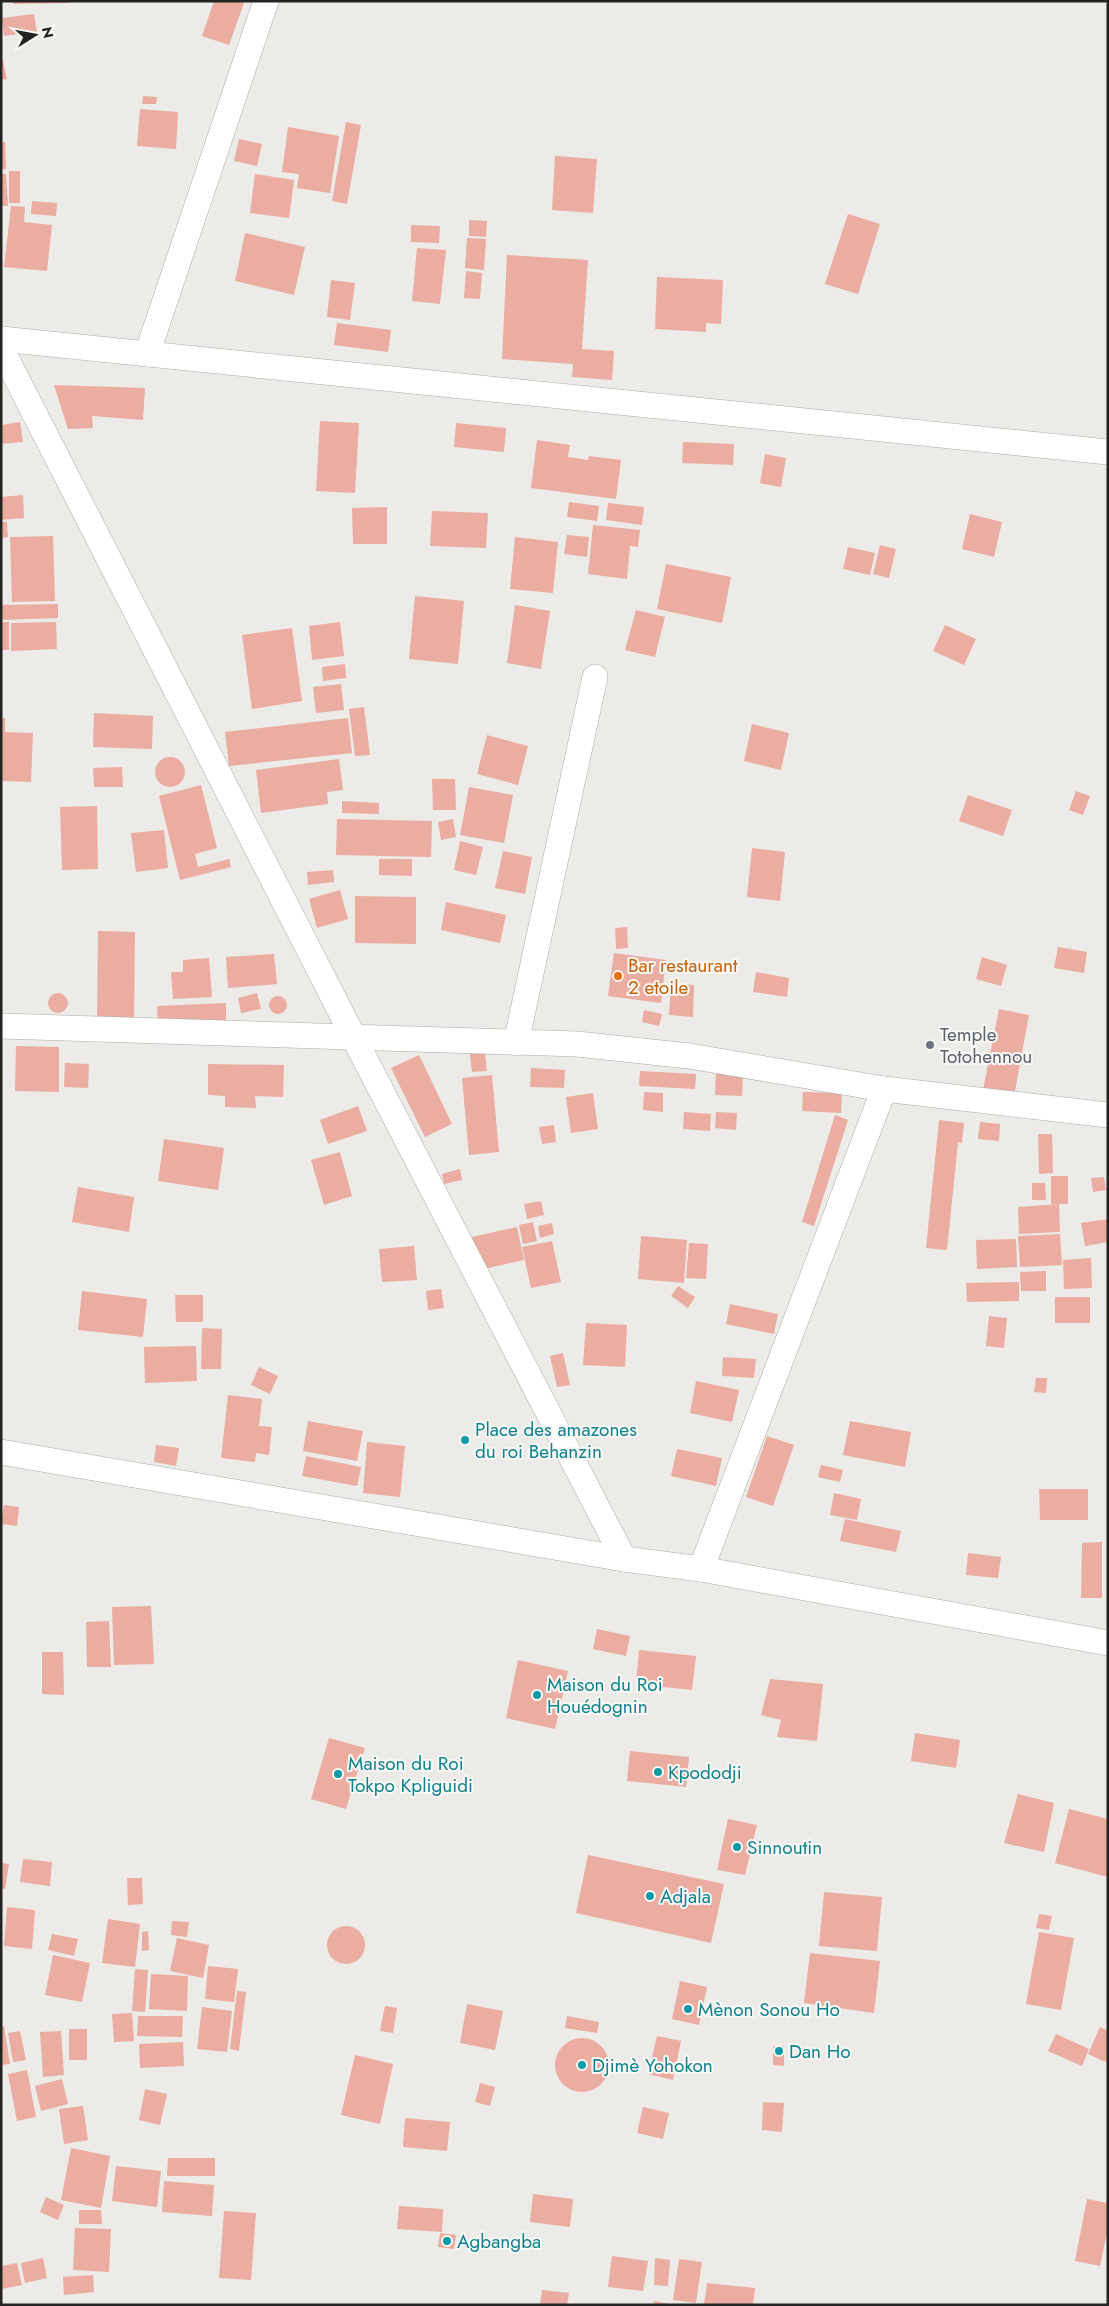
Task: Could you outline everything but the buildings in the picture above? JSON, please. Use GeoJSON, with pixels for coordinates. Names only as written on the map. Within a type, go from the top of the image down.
{"type":"FeatureCollection","features":[{"type":"Feature","properties":{"kind":"street"},"geometry":{"type":"LineString","coordinates":[[147,354],[266,1]]}},
{"type":"Feature","properties":{"kind":"street"},"geometry":{"type":"LineString","coordinates":[[1,339],[1108,452]]}},
{"type":"Feature","properties":{"kind":"street"},"geometry":{"type":"LineString","coordinates":[[1,348],[354,1038],[624,1558]]}},
{"type":"Feature","properties":{"kind":"street"},"geometry":{"type":"LineString","coordinates":[[516,1043],[595,677]]}},
{"type":"Feature","properties":{"kind":"street"},"geometry":{"type":"LineString","coordinates":[[1,1026],[577,1044],[689,1056],[884,1089],[1108,1115]]}},
{"type":"Feature","properties":{"kind":"street"},"geometry":{"type":"LineString","coordinates":[[701,1569],[884,1089]]}},
{"type":"Feature","properties":{"kind":"street"},"geometry":{"type":"LineString","coordinates":[[1,1452],[624,1558],[701,1569],[1108,1643]]}},
{"type":"Feature","properties":{"kind":"place","name":"Bar restaurant 2 etoile"},"geometry":{"type":"Point","coordinates":[618,976]}},
{"type":"Feature","properties":{"kind":"place","name":"Temple Totohennou"},"geometry":{"type":"Point","coordinates":[930,1045]}},
{"type":"Feature","properties":{"kind":"place","name":"Place des amazones du roi Behanzin"},"geometry":{"type":"Point","coordinates":[465,1440]}},
{"type":"Feature","properties":{"kind":"place","name":"Maison du Roi Houédognin"},"geometry":{"type":"Point","coordinates":[537,1695]}},
{"type":"Feature","properties":{"kind":"place","name":"Kpododji"},"geometry":{"type":"Point","coordinates":[658,1772]}},
{"type":"Feature","properties":{"kind":"place","name":"Maison du Roi Tokpo Kpliguidi"},"geometry":{"type":"Point","coordinates":[338,1774]}},
{"type":"Feature","properties":{"kind":"place","name":"Sinnoutin"},"geometry":{"type":"Point","coordinates":[737,1847]}},
{"type":"Feature","properties":{"kind":"place","name":"Adjala"},"geometry":{"type":"Point","coordinates":[650,1896]}},
{"type":"Feature","properties":{"kind":"place","name":"Mènon Sonou Ho"},"geometry":{"type":"Point","coordinates":[688,2009]}},
{"type":"Feature","properties":{"kind":"place","name":"Dan Ho"},"geometry":{"type":"Point","coordinates":[779,2051]}},
{"type":"Feature","properties":{"kind":"place","name":"Djimè Yohokon"},"geometry":{"type":"Point","coordinates":[582,2065]}},
{"type":"Feature","properties":{"kind":"place","name":"Agbangba"},"geometry":{"type":"Point","coordinates":[447,2241]}}]}
